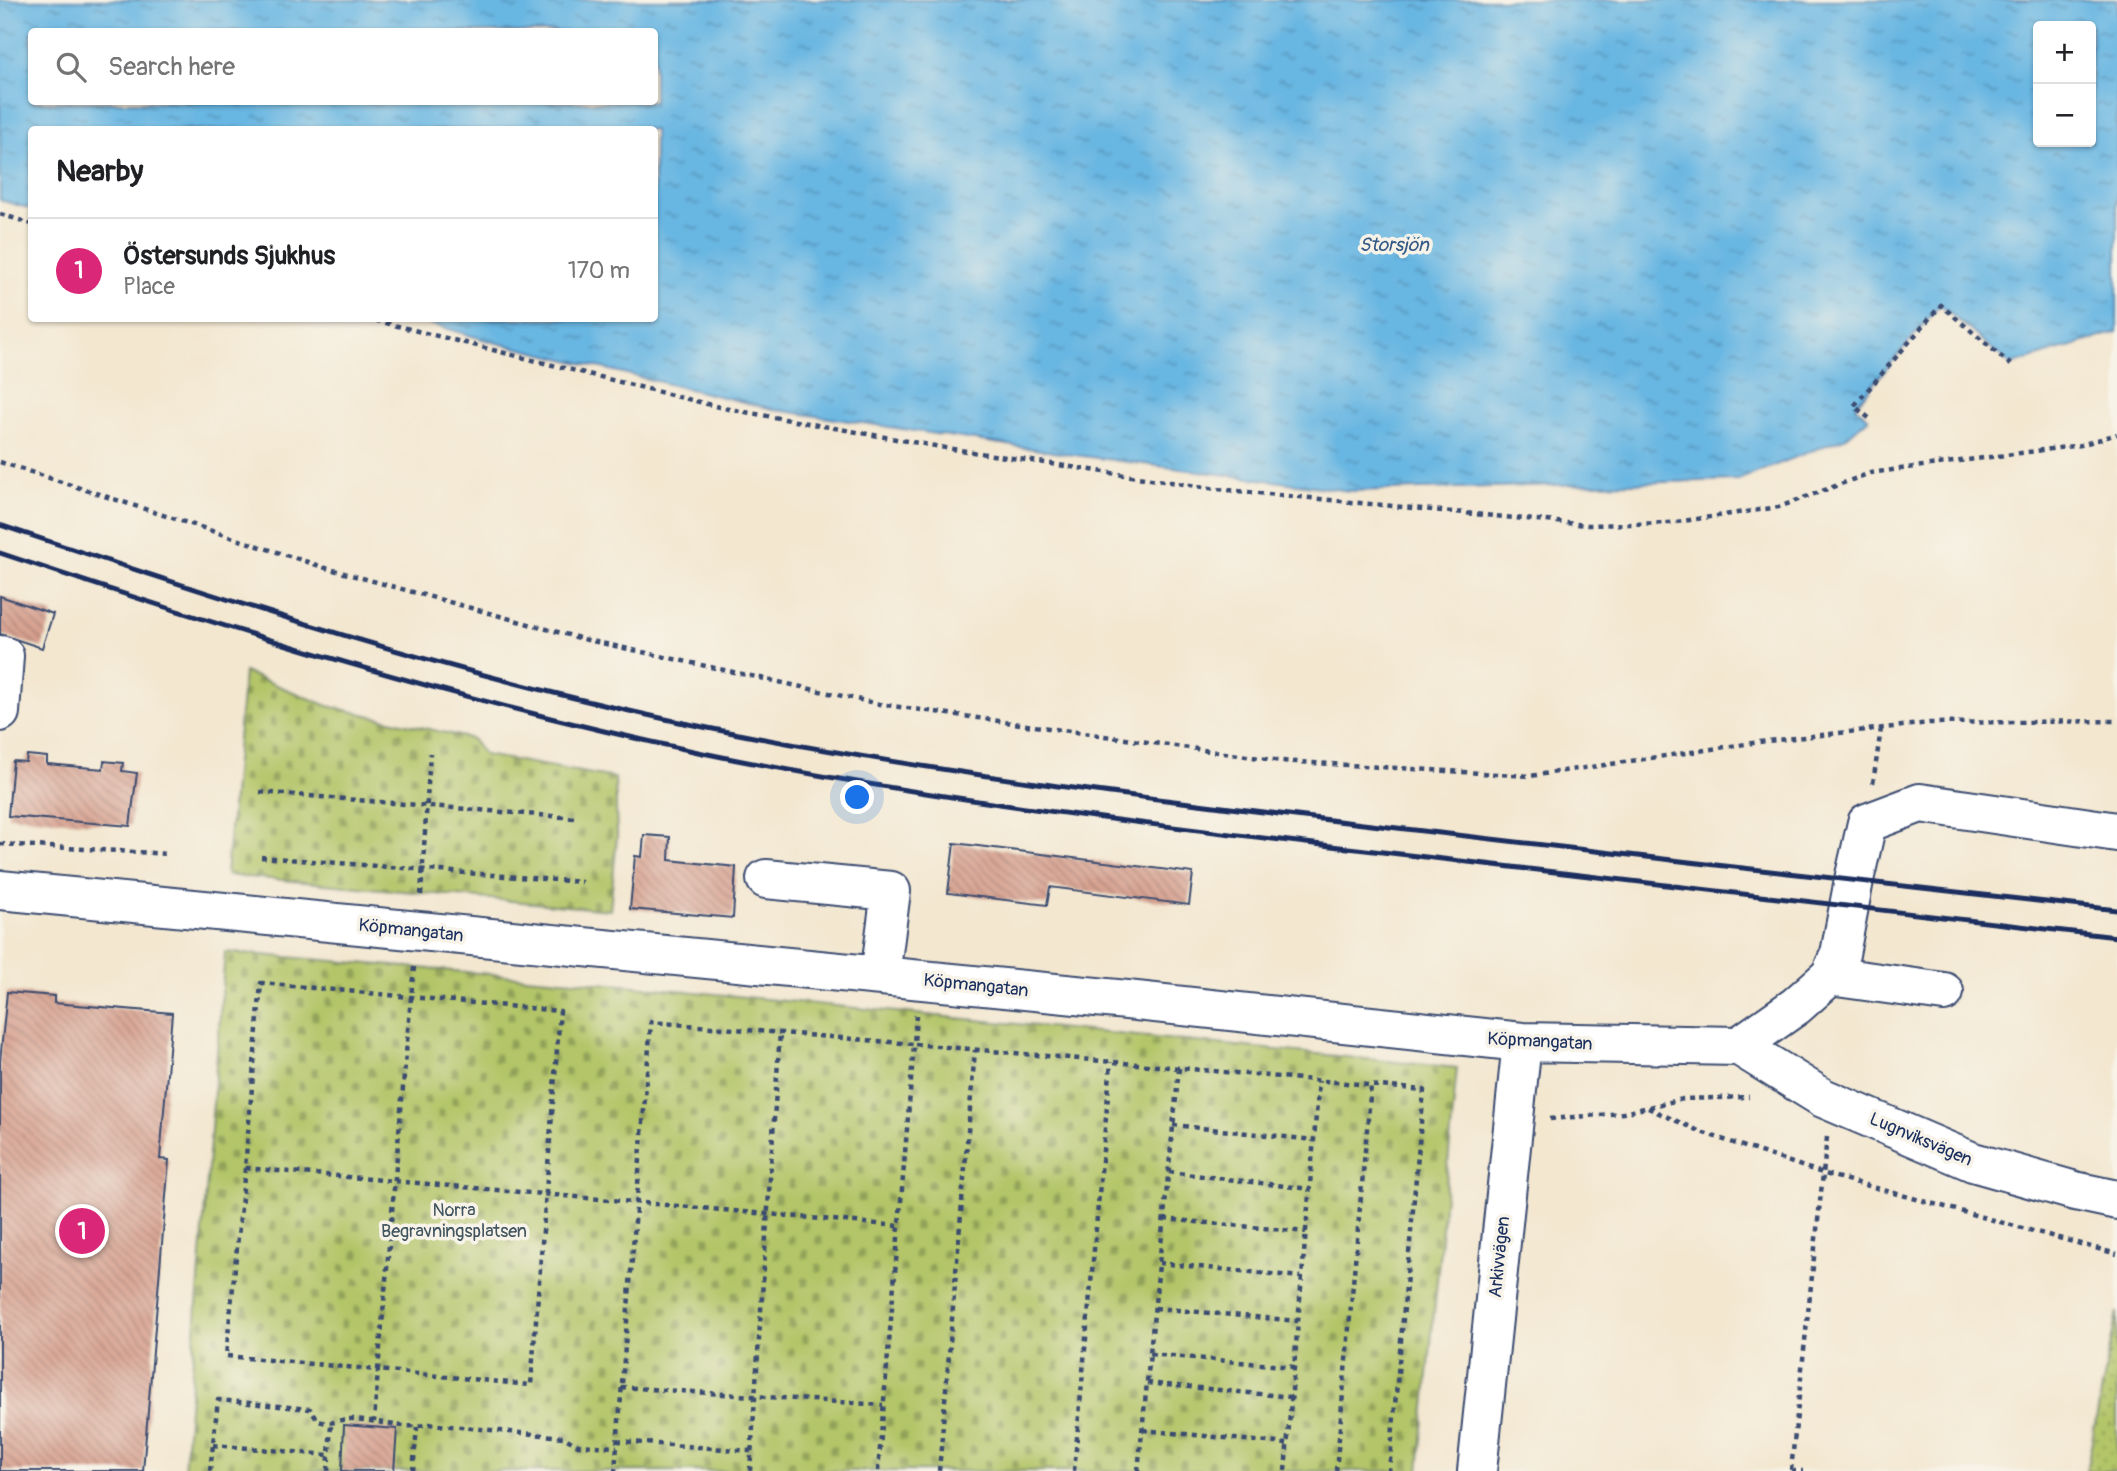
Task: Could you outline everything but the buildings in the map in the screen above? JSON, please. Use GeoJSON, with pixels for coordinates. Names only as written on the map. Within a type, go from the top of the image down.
{"type":"FeatureCollection","features":[{"type":"Feature","properties":{"kind":"street"},"geometry":{"type":"LineString","coordinates":[[0,654],[4,656],[0,712]]}},
{"type":"Feature","properties":{"kind":"street"},"geometry":{"type":"LineString","coordinates":[[1739,1046],[1796,1006],[1829,976],[1840,954],[1867,823],[1920,803],[2117,832]]}},
{"type":"Feature","properties":{"kind":"street"},"geometry":{"type":"LineString","coordinates":[[766,879],[891,891],[880,976]]}},
{"type":"Feature","properties":{"kind":"street","name":"Köpmangatan"},"geometry":{"type":"LineString","coordinates":[[0,890],[918,979],[1522,1042],[1739,1046]]}},
{"type":"Feature","properties":{"kind":"street"},"geometry":{"type":"LineString","coordinates":[[1829,976],[1944,992]]}},
{"type":"Feature","properties":{"kind":"street","name":"Arkivvägen"},"geometry":{"type":"LineString","coordinates":[[1477,1471],[1522,1042]]}},
{"type":"Feature","properties":{"kind":"street","name":"Lugnviksvägen"},"geometry":{"type":"LineString","coordinates":[[1739,1046],[1823,1098],[1973,1162],[2074,1191],[2117,1200]]}},
{"type":"Feature","properties":{"kind":"path"},"geometry":{"type":"LineString","coordinates":[[0,214],[28,223]]}},
{"type":"Feature","properties":{"kind":"path"},"geometry":{"type":"LineString","coordinates":[[1869,418],[1854,406],[1941,305],[2011,365]]}},
{"type":"Feature","properties":{"kind":"path"},"geometry":{"type":"LineString","coordinates":[[382,322],[723,408],[946,447],[1217,489],[1587,525],[1669,523],[1779,507],[1870,473],[2081,445],[2117,434]]}},
{"type":"Feature","properties":{"kind":"path"},"geometry":{"type":"LineString","coordinates":[[0,462],[326,568],[583,639],[879,704],[1281,761],[1530,776],[1759,741],[1929,723],[2117,721]]}},
{"type":"Feature","properties":{"kind":"path"},"geometry":{"type":"LineString","coordinates":[[1867,823],[1881,729]]}},
{"type":"Feature","properties":{"kind":"path"},"geometry":{"type":"LineString","coordinates":[[374,1422],[418,931],[430,753]]}},
{"type":"Feature","properties":{"kind":"path"},"geometry":{"type":"LineString","coordinates":[[260,792],[575,818]]}},
{"type":"Feature","properties":{"kind":"path"},"geometry":{"type":"LineString","coordinates":[[0,844],[169,854]]}},
{"type":"Feature","properties":{"kind":"path"},"geometry":{"type":"LineString","coordinates":[[261,857],[582,882]]}},
{"type":"Feature","properties":{"kind":"path"},"geometry":{"type":"LineString","coordinates":[[878,1471],[918,979]]}},
{"type":"Feature","properties":{"kind":"path"},"geometry":{"type":"LineString","coordinates":[[261,983],[411,997],[560,1011],[531,1385],[226,1356],[261,983]]}},
{"type":"Feature","properties":{"kind":"path"},"geometry":{"type":"LineString","coordinates":[[615,1471],[651,1022],[1424,1090],[1390,1471]]}},
{"type":"Feature","properties":{"kind":"path"},"geometry":{"type":"LineString","coordinates":[[750,1471],[780,1032]]}},
{"type":"Feature","properties":{"kind":"path"},"geometry":{"type":"LineString","coordinates":[[939,1471],[975,1050]]}},
{"type":"Feature","properties":{"kind":"path"},"geometry":{"type":"LineString","coordinates":[[1074,1471],[1111,1062]]}},
{"type":"Feature","properties":{"kind":"path"},"geometry":{"type":"LineString","coordinates":[[1138,1471],[1179,1068]]}},
{"type":"Feature","properties":{"kind":"path"},"geometry":{"type":"LineString","coordinates":[[1284,1471],[1319,1081]]}},
{"type":"Feature","properties":{"kind":"path"},"geometry":{"type":"LineString","coordinates":[[1335,1471],[1371,1085]]}},
{"type":"Feature","properties":{"kind":"path"},"geometry":{"type":"LineString","coordinates":[[1514,1119],[1551,1119],[1648,1108],[1684,1099],[1760,1097]]}},
{"type":"Feature","properties":{"kind":"path"},"geometry":{"type":"LineString","coordinates":[[1803,1471],[1791,1471],[1825,1174],[1827,1137],[1823,1098]]}},
{"type":"Feature","properties":{"kind":"path"},"geometry":{"type":"LineString","coordinates":[[1648,1108],[1701,1132],[1825,1174],[2117,1254]]}},
{"type":"Feature","properties":{"kind":"path"},"geometry":{"type":"LineString","coordinates":[[1173,1125],[1314,1140]]}},
{"type":"Feature","properties":{"kind":"path"},"geometry":{"type":"LineString","coordinates":[[245,1168],[899,1226]]}},
{"type":"Feature","properties":{"kind":"path"},"geometry":{"type":"LineString","coordinates":[[1168,1172],[1310,1189]]}},
{"type":"Feature","properties":{"kind":"path"},"geometry":{"type":"LineString","coordinates":[[1164,1219],[1306,1232]]}},
{"type":"Feature","properties":{"kind":"path"},"geometry":{"type":"LineString","coordinates":[[1159,1263],[1301,1277]]}},
{"type":"Feature","properties":{"kind":"path"},"geometry":{"type":"LineString","coordinates":[[1155,1308],[1297,1321]]}},
{"type":"Feature","properties":{"kind":"path"},"geometry":{"type":"LineString","coordinates":[[1150,1354],[1294,1367]]}},
{"type":"Feature","properties":{"kind":"path"},"geometry":{"type":"LineString","coordinates":[[1147,1384],[1291,1397]]}},
{"type":"Feature","properties":{"kind":"path"},"geometry":{"type":"LineString","coordinates":[[621,1387],[883,1405]]}},
{"type":"Feature","properties":{"kind":"path"},"geometry":{"type":"LineString","coordinates":[[210,1471],[218,1400],[310,1409],[318,1421],[331,1425],[348,1419],[417,1427],[429,1424],[563,1437],[578,1445],[617,1444],[751,1451]]}},
{"type":"Feature","properties":{"kind":"path"},"geometry":{"type":"LineString","coordinates":[[328,1471],[331,1425]]}},
{"type":"Feature","properties":{"kind":"path"},"geometry":{"type":"LineString","coordinates":[[413,1471],[417,1427]]}},
{"type":"Feature","properties":{"kind":"path"},"geometry":{"type":"LineString","coordinates":[[1143,1430],[1287,1444]]}},
{"type":"Feature","properties":{"kind":"path"},"geometry":{"type":"LineString","coordinates":[[213,1445],[329,1455]]}},
{"type":"Feature","properties":{"kind":"green space"},"geometry":{"type":"Polygon","coordinates":[[[244,672],[328,706],[472,739],[484,755],[615,778],[617,836],[610,910],[226,875],[244,672]]]}},
{"type":"Feature","properties":{"kind":"green space","name":"Norra Begravningsplatsen"},"geometry":{"type":"Polygon","coordinates":[[[225,952],[635,986],[1457,1068],[1419,1471],[184,1471],[225,952]]]}},
{"type":"Feature","properties":{"kind":"green space"},"geometry":{"type":"Polygon","coordinates":[[[2117,1312],[2117,1471],[2086,1471],[2117,1312]]]}},
{"type":"Feature","properties":{"kind":"water","name":"Storsjön"},"geometry":{"type":"Polygon","coordinates":[[[0,0],[2117,0],[2117,332],[2011,365],[1940,305],[1855,406],[1869,418],[1847,437],[1738,480],[1350,491],[1067,454],[777,410],[493,342],[423,322],[658,322],[658,126],[28,126],[28,208],[0,200],[0,0]]]}},
{"type":"Feature","properties":{"kind":"railway"},"geometry":{"type":"LineString","coordinates":[[0,525],[263,611],[440,663],[618,708],[789,744],[953,771],[1199,804],[2117,910]]}},
{"type":"Feature","properties":{"kind":"railway"},"geometry":{"type":"LineString","coordinates":[[0,553],[346,663],[521,711],[777,768],[1013,806],[1172,827],[2117,937]]}},
{"type":"Feature","properties":{"kind":"place","name":"Östersunds Sjukhus"},"geometry":{"type":"Point","coordinates":[82,1231]}}]}
